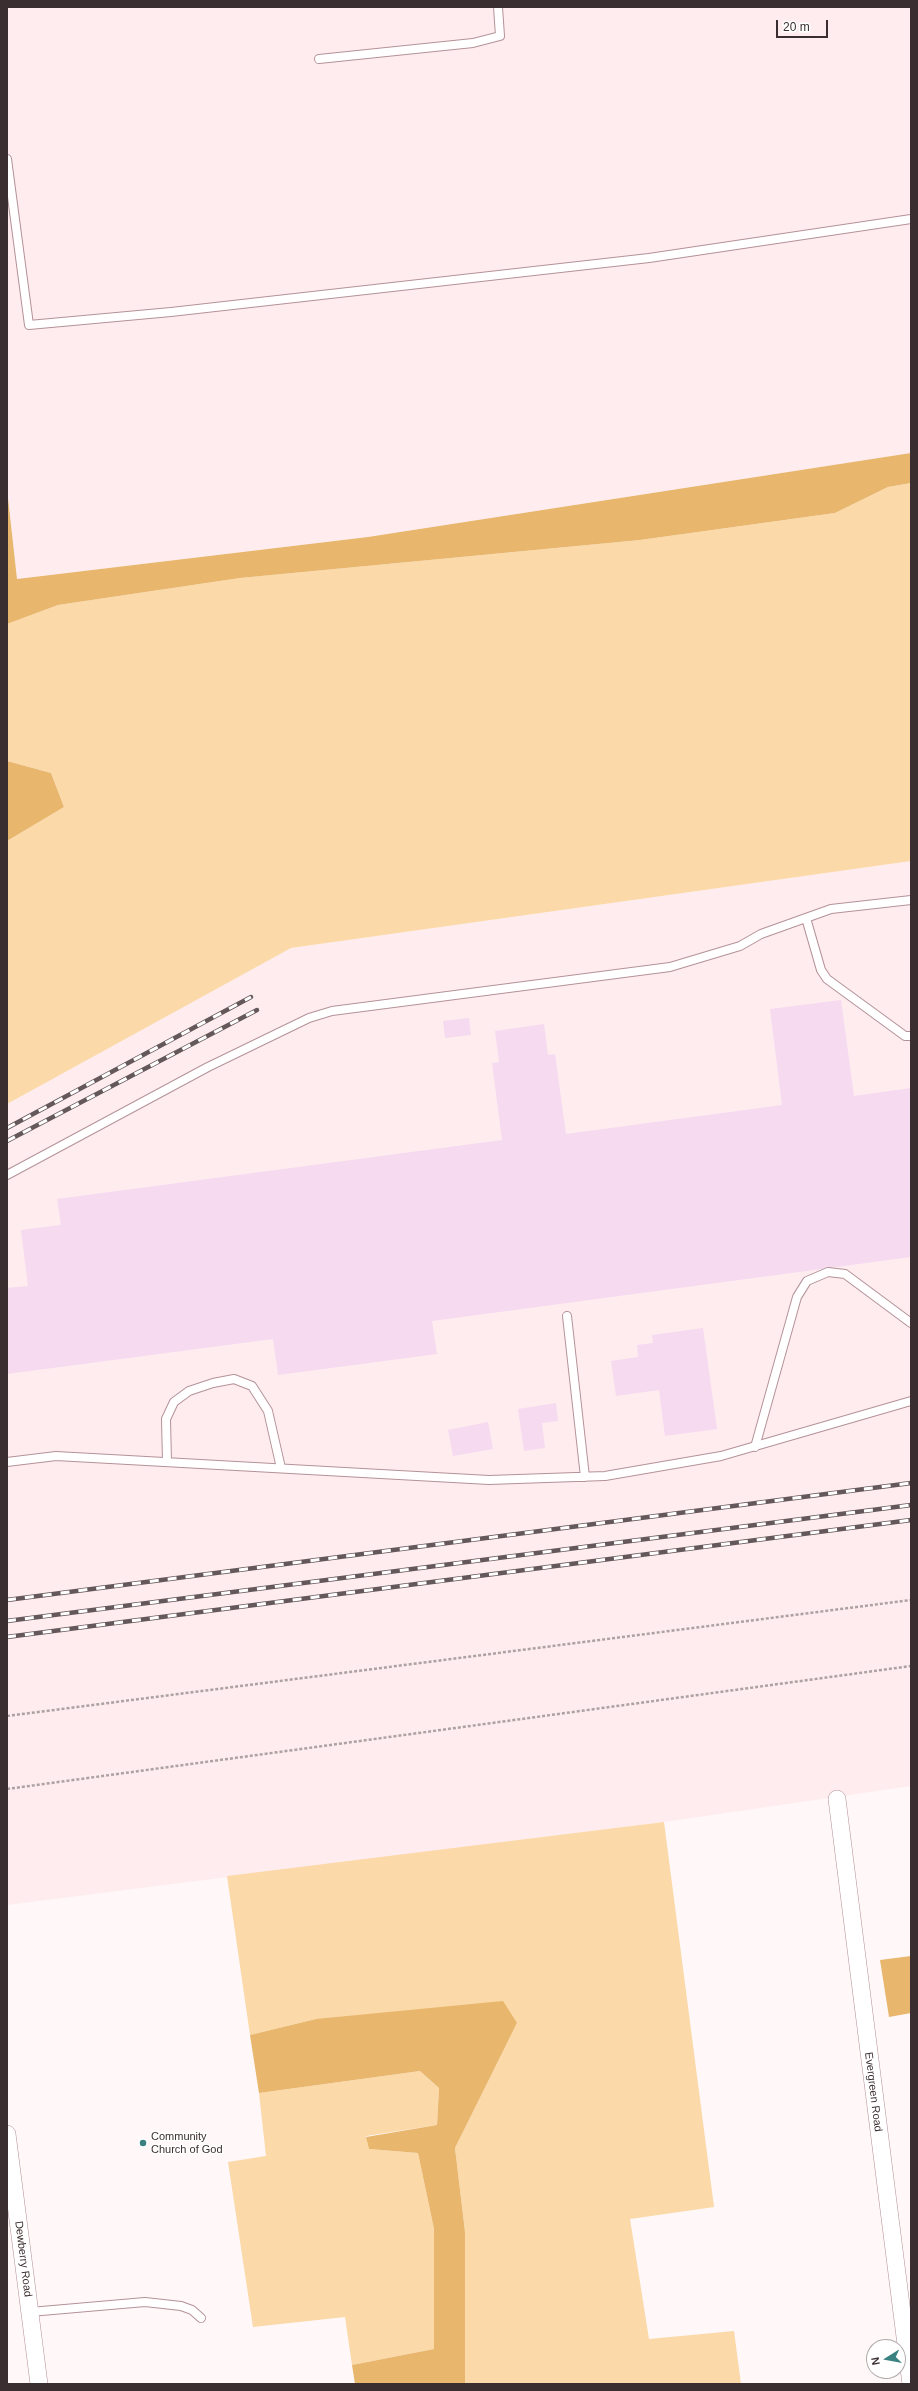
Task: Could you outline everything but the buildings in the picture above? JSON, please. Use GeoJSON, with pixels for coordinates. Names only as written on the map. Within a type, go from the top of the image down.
{"type":"FeatureCollection","features":[{"type":"Feature","properties":{"kind":"street","name":"Evergreen Road"},"geometry":{"type":"LineString","coordinates":[[837,1799],[911,2384]]}},
{"type":"Feature","properties":{"kind":"street","name":"Dewberry Road"},"geometry":{"type":"LineString","coordinates":[[7,2134],[39,2384]]}},
{"type":"Feature","properties":{"kind":"lane"},"geometry":{"type":"LineString","coordinates":[[319,59],[473,43],[500,36],[498,7]]}},
{"type":"Feature","properties":{"kind":"lane"},"geometry":{"type":"LineString","coordinates":[[7,159],[29,325],[171,312],[649,258],[911,219]]}},
{"type":"Feature","properties":{"kind":"lane"},"geometry":{"type":"LineString","coordinates":[[7,1175],[267,1037],[309,1018],[332,1011],[670,966],[740,946],[761,934],[831,909],[911,900]]}},
{"type":"Feature","properties":{"kind":"lane"},"geometry":{"type":"LineString","coordinates":[[806,918],[821,970],[827,979],[904,1036],[911,1036]]}},
{"type":"Feature","properties":{"kind":"lane"},"geometry":{"type":"LineString","coordinates":[[755,1447],[797,1297],[808,1281],[828,1272],[845,1274],[911,1323]]}},
{"type":"Feature","properties":{"kind":"lane"},"geometry":{"type":"LineString","coordinates":[[567,1316],[585,1477]]}},
{"type":"Feature","properties":{"kind":"lane"},"geometry":{"type":"LineString","coordinates":[[167,1462],[166,1418],[174,1402],[189,1391],[213,1383],[234,1379],[252,1386],[268,1411],[281,1468]]}},
{"type":"Feature","properties":{"kind":"lane"},"geometry":{"type":"LineString","coordinates":[[7,1462],[56,1456],[489,1480],[605,1476],[714,1457],[755,1447],[911,1401]]}},
{"type":"Feature","properties":{"kind":"lane"},"geometry":{"type":"LineString","coordinates":[[30,2312],[145,2302],[181,2306],[201,2318]]}},
{"type":"Feature","properties":{"kind":"path"},"geometry":{"type":"LineString","coordinates":[[7,1716],[911,1600]]}},
{"type":"Feature","properties":{"kind":"path"},"geometry":{"type":"LineString","coordinates":[[7,1789],[911,1666]]}},
{"type":"Feature","properties":{"kind":"shaded area"},"geometry":{"type":"Polygon","coordinates":[[[7,7],[911,7],[911,453],[368,537],[17,579],[7,489],[7,7]]]}},
{"type":"Feature","properties":{"kind":"shaded area"},"geometry":{"type":"Polygon","coordinates":[[[911,453],[911,483],[888,487],[835,513],[640,540],[240,578],[58,605],[7,624],[7,489],[17,579],[368,537],[911,453]]]}},
{"type":"Feature","properties":{"kind":"shaded area"},"geometry":{"type":"Polygon","coordinates":[[[911,483],[911,861],[291,948],[7,1104],[7,841],[64,807],[51,773],[7,761],[7,624],[58,605],[240,578],[640,540],[835,513],[888,487],[911,483]]]}},
{"type":"Feature","properties":{"kind":"shaded area"},"geometry":{"type":"Polygon","coordinates":[[[7,761],[51,773],[64,807],[7,841],[7,761]]]}},
{"type":"Feature","properties":{"kind":"shaded area"},"geometry":{"type":"Polygon","coordinates":[[[911,861],[911,1786],[664,1822],[7,1905],[7,1104],[291,948],[911,861]]]}},
{"type":"Feature","properties":{"kind":"shaded area"},"geometry":{"type":"Polygon","coordinates":[[[664,1822],[714,2207],[630,2219],[649,2339],[734,2331],[741,2384],[465,2384],[465,2232],[455,2148],[517,2023],[316,2019],[250,2035],[227,1876],[664,1822]]]}},
{"type":"Feature","properties":{"kind":"shaded area"},"geometry":{"type":"Polygon","coordinates":[[[911,1956],[911,2013],[889,2017],[880,1960],[911,1956]]]}},
{"type":"Feature","properties":{"kind":"shaded area"},"geometry":{"type":"Polygon","coordinates":[[[503,2001],[517,2023],[455,2148],[465,2232],[465,2384],[355,2384],[352,2365],[434,2349],[434,2229],[418,2153],[369,2149],[366,2137],[437,2125],[439,2088],[420,2071],[259,2093],[250,2035],[316,2019],[503,2001]]]}},
{"type":"Feature","properties":{"kind":"shaded area"},"geometry":{"type":"Polygon","coordinates":[[[420,2071],[439,2088],[437,2125],[366,2136],[369,2149],[418,2153],[434,2229],[434,2349],[352,2365],[345,2317],[253,2327],[228,2162],[266,2156],[259,2093],[420,2071]]]}},
{"type":"Feature","properties":{"kind":"railway"},"geometry":{"type":"LineString","coordinates":[[7,1128],[251,997]]}},
{"type":"Feature","properties":{"kind":"railway"},"geometry":{"type":"LineString","coordinates":[[7,1141],[257,1010]]}},
{"type":"Feature","properties":{"kind":"railway"},"geometry":{"type":"LineString","coordinates":[[7,1600],[911,1483]]}},
{"type":"Feature","properties":{"kind":"railway"},"geometry":{"type":"LineString","coordinates":[[7,1621],[911,1505]]}},
{"type":"Feature","properties":{"kind":"railway"},"geometry":{"type":"LineString","coordinates":[[7,1637],[911,1520]]}},
{"type":"Feature","properties":{"kind":"place","name":"Community Church of God"},"geometry":{"type":"Point","coordinates":[143,2143]}}]}
